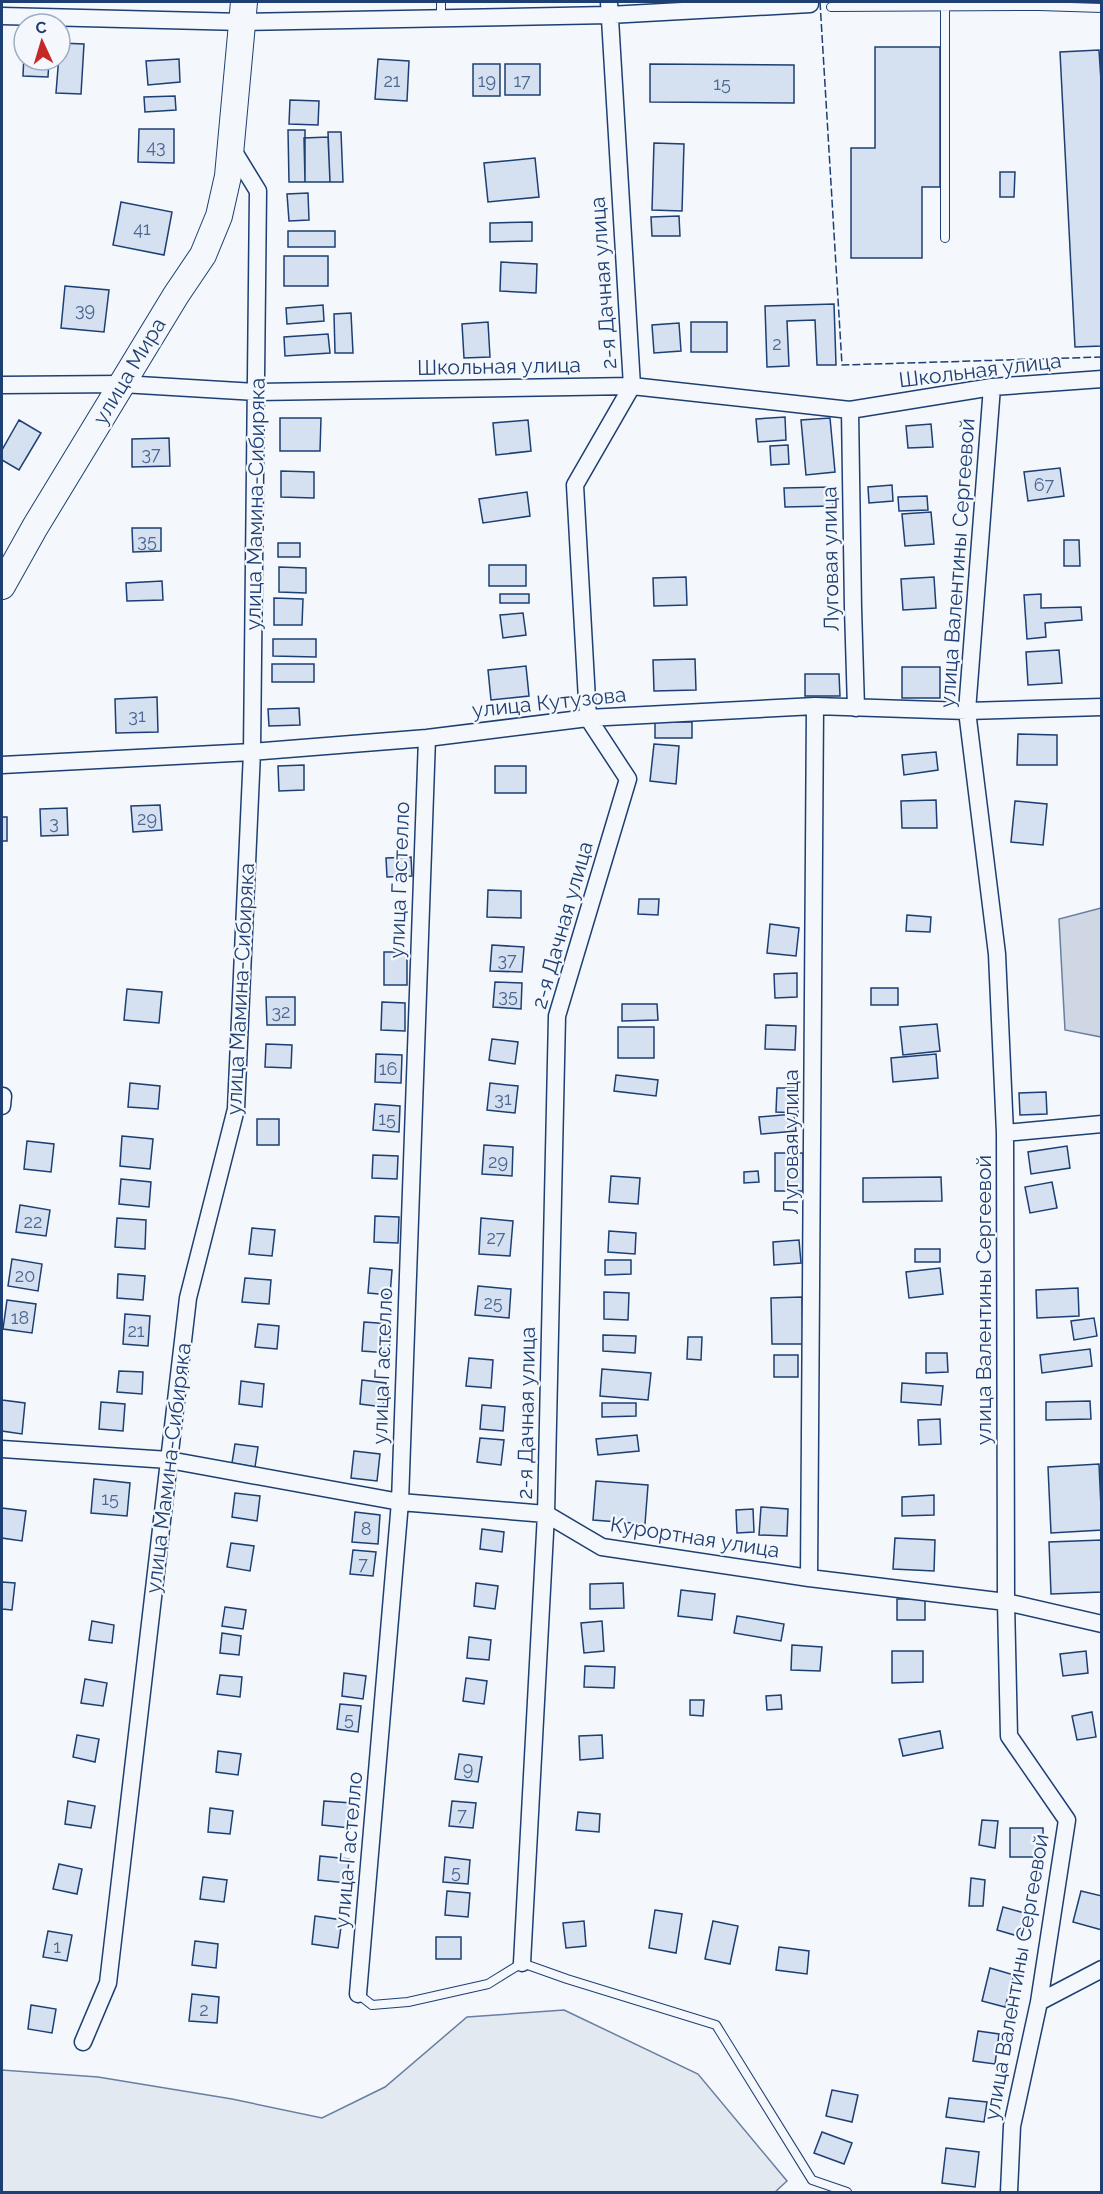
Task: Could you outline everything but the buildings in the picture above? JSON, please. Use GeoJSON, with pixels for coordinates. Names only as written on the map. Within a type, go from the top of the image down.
{"type":"FeatureCollection","features":[{"type":"Feature","properties":{"kind":"main road"},"geometry":{"type":"LineString","coordinates":[[231,147],[244,12]]}},
{"type":"Feature","properties":{"kind":"main road","name":"улица Мира"},"geometry":{"type":"LineString","coordinates":[[2,586],[35,527],[176,295],[203,255],[219,216],[228,176],[231,147]]}},
{"type":"Feature","properties":{"kind":"street"},"geometry":{"type":"LineString","coordinates":[[2,16],[810,4]]}},
{"type":"Feature","properties":{"kind":"street","name":"2-я Дачная улица"},"geometry":{"type":"LineString","coordinates":[[522,1963],[546,1514],[557,1016],[628,779],[588,718],[575,485],[632,386],[609,8]]}},
{"type":"Feature","properties":{"kind":"street","name":"улица Мамина-Сибиряка"},"geometry":{"type":"LineString","coordinates":[[83,2042],[108,1983],[188,1298],[236,1109],[252,752],[258,192],[231,147]]}},
{"type":"Feature","properties":{"kind":"street","name":"Школьная улица"},"geometry":{"type":"LineString","coordinates":[[2,385],[122,384],[257,392],[632,386],[850,410],[992,387],[1101,379]]}},
{"type":"Feature","properties":{"kind":"street","name":"улица Валентины Сергеевой"},"geometry":{"type":"LineString","coordinates":[[992,387],[968,711],[997,954],[1005,1133],[1006,1602],[1009,1736],[1066,1820],[1039,2002],[1012,2126],[1009,2193]]}},
{"type":"Feature","properties":{"kind":"street","name":"Луговая улица"},"geometry":{"type":"LineString","coordinates":[[850,410],[856,708]]}},
{"type":"Feature","properties":{"kind":"street","name":"Луговая улица"},"geometry":{"type":"LineString","coordinates":[[809,1578],[815,706]]}},
{"type":"Feature","properties":{"kind":"street","name":"улица Кутузова"},"geometry":{"type":"LineString","coordinates":[[2,765],[252,752],[427,738],[588,718],[815,706],[968,711],[1101,707]]}},
{"type":"Feature","properties":{"kind":"street","name":"улица Гастелло"},"geometry":{"type":"LineString","coordinates":[[358,1994],[400,1502],[427,738]]}},
{"type":"Feature","properties":{"kind":"street"},"geometry":{"type":"LineString","coordinates":[[1005,1133],[1101,1124]]}},
{"type":"Feature","properties":{"kind":"street","name":"Курортная улица"},"geometry":{"type":"LineString","coordinates":[[2,1449],[169,1460],[400,1502],[546,1514],[602,1547],[809,1578],[1006,1602],[1101,1624]]}},
{"type":"Feature","properties":{"kind":"street"},"geometry":{"type":"LineString","coordinates":[[1039,2002],[1101,1968]]}},
{"type":"Feature","properties":{"kind":"lane"},"geometry":{"type":"LineString","coordinates":[[831,7],[945,7],[984,4],[1101,8]]}},
{"type":"Feature","properties":{"kind":"lane"},"geometry":{"type":"LineString","coordinates":[[945,7],[945,238]]}},
{"type":"Feature","properties":{"kind":"lane"},"geometry":{"type":"LineString","coordinates":[[358,1994],[372,2005],[408,2002],[488,1984],[522,1963],[716,2025],[812,2180],[847,2193]]}},
{"type":"Feature","properties":{"kind":"shaded area"},"geometry":{"type":"Polygon","coordinates":[[[1102,908],[1101,1037],[1065,1030],[1059,919],[1102,908]]]}},
{"type":"Feature","properties":{"kind":"shaded area"},"geometry":{"type":"Polygon","coordinates":[[[564,2010],[698,2074],[787,2181],[775,2192],[2,2192],[2,2070],[98,2077],[232,2099],[322,2118],[385,2087],[467,2017],[564,2010]]]}},
{"type":"Feature","properties":{"kind":"fence"},"geometry":{"type":"LineString","coordinates":[[820,2],[842,365],[1102,357]]}}]}
